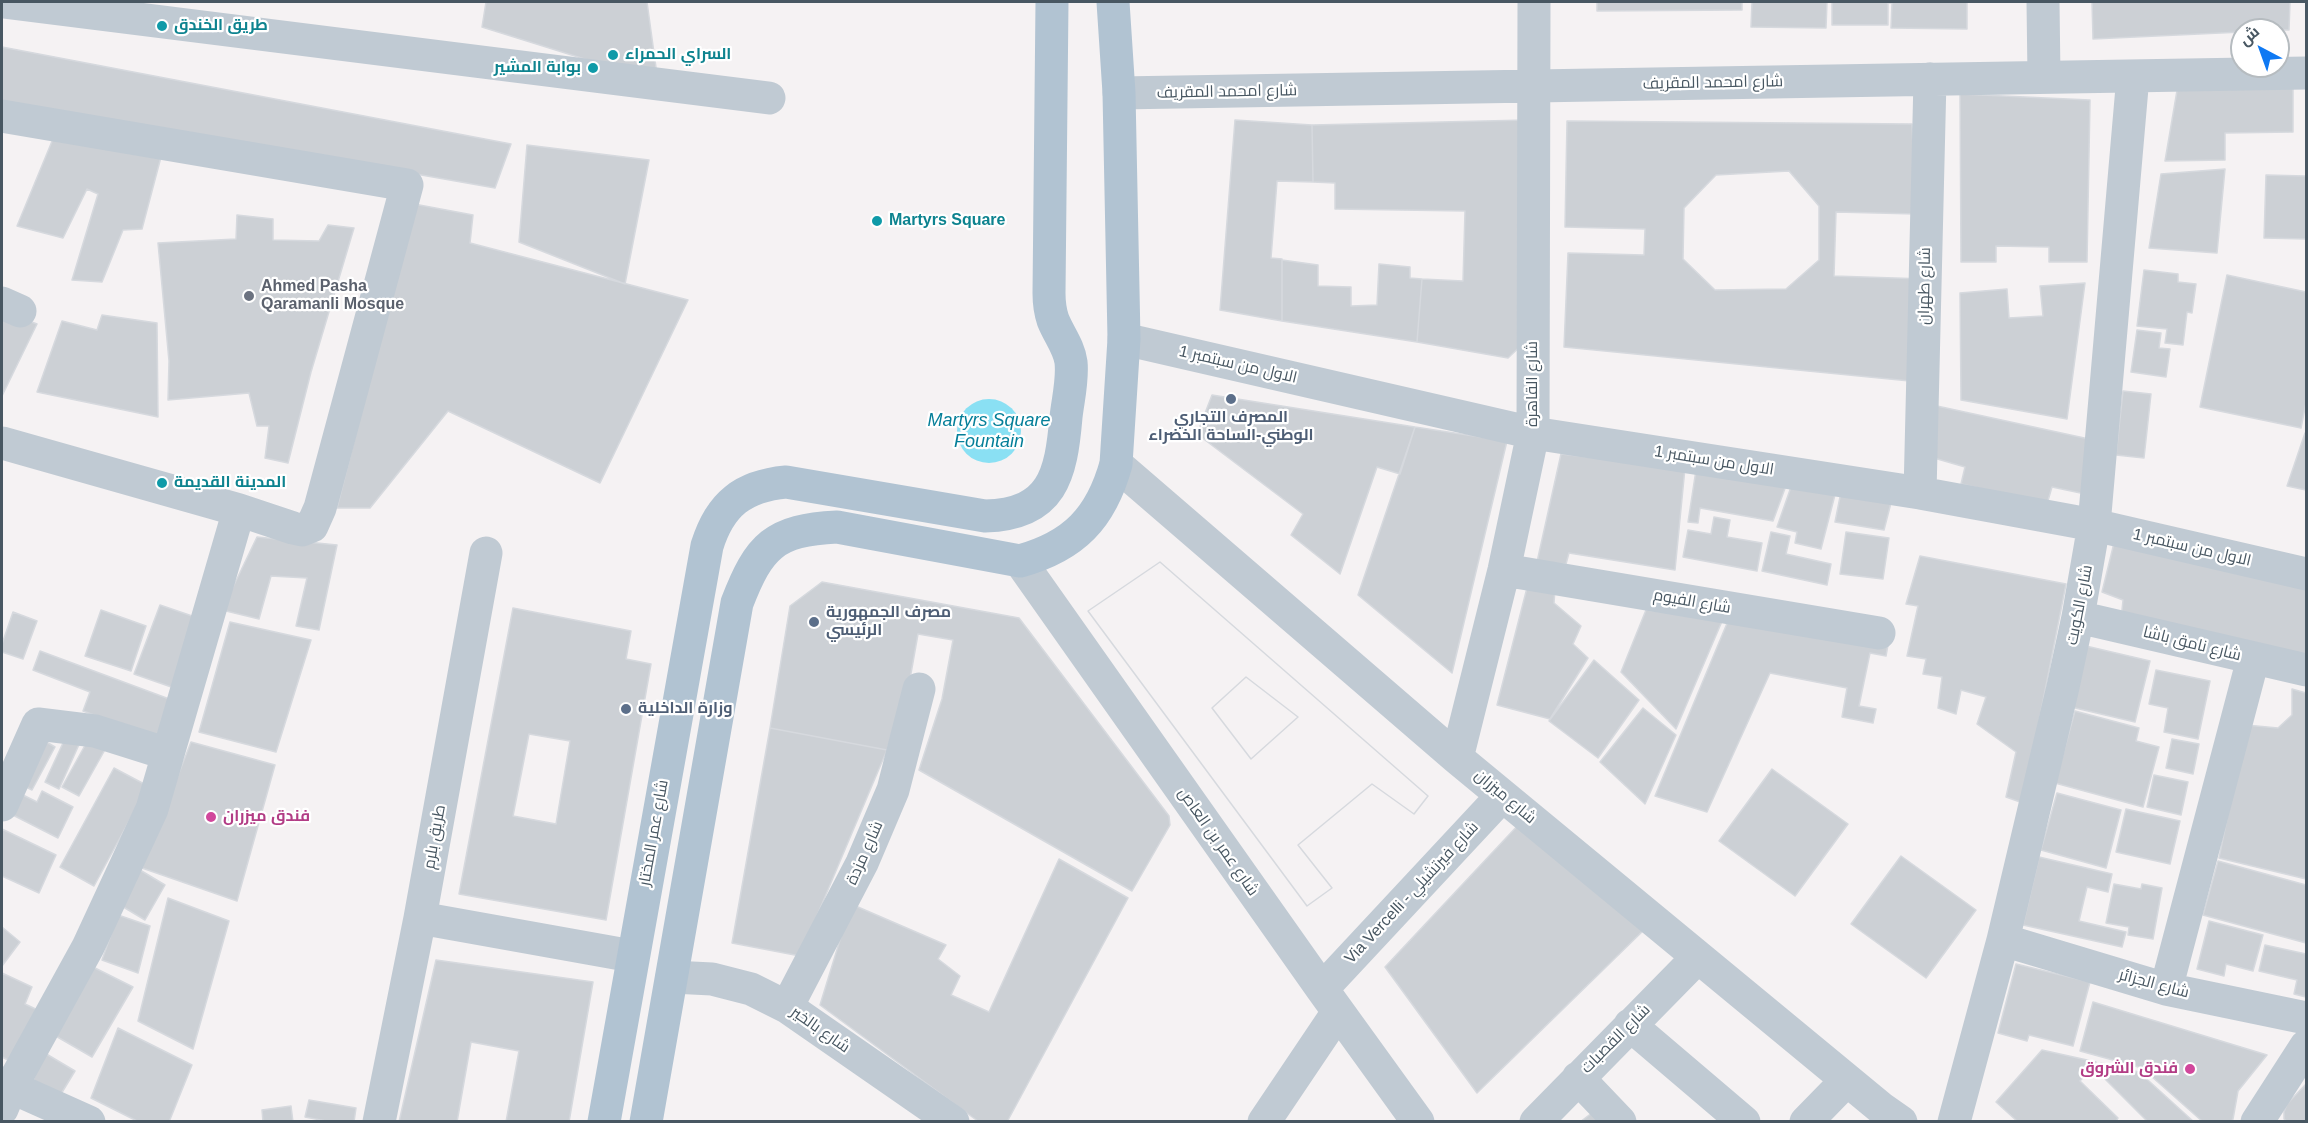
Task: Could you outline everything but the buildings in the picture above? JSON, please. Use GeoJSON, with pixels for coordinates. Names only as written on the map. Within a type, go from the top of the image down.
{"type":"FeatureCollection","features":[{"type":"Feature","properties":{"kind":"main road","name":"شارع عمر المختار"},"geometry":{"type":"LineString","coordinates":[[604,1122],[707,546],[712,529],[721,513],[734,500],[750,490],[767,484],[786,482],[985,516],[1004,516],[1021,511],[1037,501],[1050,488],[1058,472],[1063,455],[1071,360],[1053,321],[1048,293],[1052,2]]}},
{"type":"Feature","properties":{"kind":"main road"},"geometry":{"type":"LineString","coordinates":[[646,1122],[737,603],[748,576],[765,550],[780,538],[807,528],[837,527],[1020,561],[1060,546],[1078,533],[1103,502],[1116,464],[1124,339],[1119,93],[1113,2]]}},
{"type":"Feature","properties":{"kind":"street"},"geometry":{"type":"LineString","coordinates":[[3,2],[769,98]]}},
{"type":"Feature","properties":{"kind":"street","name":"شارع القاهرة"},"geometry":{"type":"LineString","coordinates":[[1457,758],[1504,570],[1533,433],[1534,2]]}},
{"type":"Feature","properties":{"kind":"street"},"geometry":{"type":"LineString","coordinates":[[2043,2],[2044,77]]}},
{"type":"Feature","properties":{"kind":"street","name":"شارع امحمد المقريف"},"geometry":{"type":"LineString","coordinates":[[1119,93],[2307,73]]}},
{"type":"Feature","properties":{"kind":"street","name":"شارع الكويت"},"geometry":{"type":"LineString","coordinates":[[1954,1122],[2003,940],[2078,617],[2094,525],[2133,76]]}},
{"type":"Feature","properties":{"kind":"street","name":"شارع طهران"},"geometry":{"type":"LineString","coordinates":[[1920,493],[1930,80]]}},
{"type":"Feature","properties":{"kind":"street"},"geometry":{"type":"LineString","coordinates":[[2,116],[407,185],[317,518],[312,526],[302,530],[2,443]]}},
{"type":"Feature","properties":{"kind":"street","name":"الاول من سبتمبر 1"},"geometry":{"type":"LineString","coordinates":[[1124,339],[1533,433],[1920,493],[2094,525],[2307,574]]}},
{"type":"Feature","properties":{"kind":"street","name":"شارع ميزران"},"geometry":{"type":"LineString","coordinates":[[1116,464],[1502,796],[1847,1080],[1884,1117]]}},
{"type":"Feature","properties":{"kind":"street"},"geometry":{"type":"LineString","coordinates":[[89,1122],[5,1093],[88,947],[152,809],[239,510]]}},
{"type":"Feature","properties":{"kind":"street","name":"طريق بلرم"},"geometry":{"type":"LineString","coordinates":[[380,1122],[420,918],[486,553]]}},
{"type":"Feature","properties":{"kind":"street","name":"شارع عمر بن العاص"},"geometry":{"type":"LineString","coordinates":[[1020,561],[1418,1122]]}},
{"type":"Feature","properties":{"kind":"street","name":"شارع الفيوم"},"geometry":{"type":"LineString","coordinates":[[1504,570],[1879,633]]}},
{"type":"Feature","properties":{"kind":"street","name":"شارع نامق باشا"},"geometry":{"type":"LineString","coordinates":[[2078,617],[2307,670]]}},
{"type":"Feature","properties":{"kind":"street"},"geometry":{"type":"LineString","coordinates":[[2166,989],[2253,659]]}},
{"type":"Feature","properties":{"kind":"street","name":"شارع مزدة"},"geometry":{"type":"LineString","coordinates":[[788,1007],[862,863],[893,790],[919,689]]}},
{"type":"Feature","properties":{"kind":"street"},"geometry":{"type":"LineString","coordinates":[[2,805],[38,724],[95,730],[168,754]]}},
{"type":"Feature","properties":{"kind":"street","name":"Via Vercelli - شارع فيرتشيلي"},"geometry":{"type":"LineString","coordinates":[[1264,1122],[1330,1000],[1502,796]]}},
{"type":"Feature","properties":{"kind":"street"},"geometry":{"type":"LineString","coordinates":[[420,918],[632,956]]}},
{"type":"Feature","properties":{"kind":"street","name":"شارع الجزائر"},"geometry":{"type":"LineString","coordinates":[[2003,940],[2166,989],[2307,1018]]}},
{"type":"Feature","properties":{"kind":"street","name":"شارع القصبات"},"geometry":{"type":"LineString","coordinates":[[1536,1122],[1698,957]]}},
{"type":"Feature","properties":{"kind":"street","name":"شارع بالخير"},"geometry":{"type":"LineString","coordinates":[[672,977],[712,979],[741,986],[788,1007],[953,1122]]}},
{"type":"Feature","properties":{"kind":"street"},"geometry":{"type":"LineString","coordinates":[[1630,1025],[1744,1122]]}},
{"type":"Feature","properties":{"kind":"street"},"geometry":{"type":"LineString","coordinates":[[2257,1122],[2307,1046]]}},
{"type":"Feature","properties":{"kind":"street"},"geometry":{"type":"LineString","coordinates":[[1578,1078],[1620,1122]]}},
{"type":"Feature","properties":{"kind":"street"},"geometry":{"type":"LineString","coordinates":[[1806,1122],[1847,1080]]}},
{"type":"Feature","properties":{"kind":"water","name":"Martyrs Square Fountain"},"geometry":{"type":"Polygon","coordinates":[[[983,399],[995,399],[1012,408],[1019,419],[1021,431],[1019,443],[1012,454],[995,463],[983,463],[971,458],[962,449],[957,437],[957,425],[962,413],[971,404],[983,399]]]}},
{"type":"Feature","properties":{"kind":"place","name":"طريق الخندق"},"geometry":{"type":"Point","coordinates":[162,26]}},
{"type":"Feature","properties":{"kind":"place","name":"السراي الحمراء"},"geometry":{"type":"Point","coordinates":[613,55]}},
{"type":"Feature","properties":{"kind":"place","name":"بوابة المشير"},"geometry":{"type":"Point","coordinates":[593,68]}},
{"type":"Feature","properties":{"kind":"place","name":"Martyrs Square"},"geometry":{"type":"Point","coordinates":[877,221]}},
{"type":"Feature","properties":{"kind":"place","name":"Ahmed Pasha Qaramanli Mosque"},"geometry":{"type":"Point","coordinates":[249,296]}},
{"type":"Feature","properties":{"kind":"place","name":"المصرف التجاري الوطني-الساحة الخضراء"},"geometry":{"type":"Point","coordinates":[1231,399]}},
{"type":"Feature","properties":{"kind":"place","name":"المدينة القديمة"},"geometry":{"type":"Point","coordinates":[162,483]}},
{"type":"Feature","properties":{"kind":"place","name":"مصرف الجمهورية الرئيسي"},"geometry":{"type":"Point","coordinates":[814,622]}},
{"type":"Feature","properties":{"kind":"place","name":"وزارة الداخلية"},"geometry":{"type":"Point","coordinates":[626,709]}},
{"type":"Feature","properties":{"kind":"place","name":"فندق ميزران"},"geometry":{"type":"Point","coordinates":[211,817]}},
{"type":"Feature","properties":{"kind":"place","name":"فندق الشروق"},"geometry":{"type":"Point","coordinates":[2190,1069]}}]}
